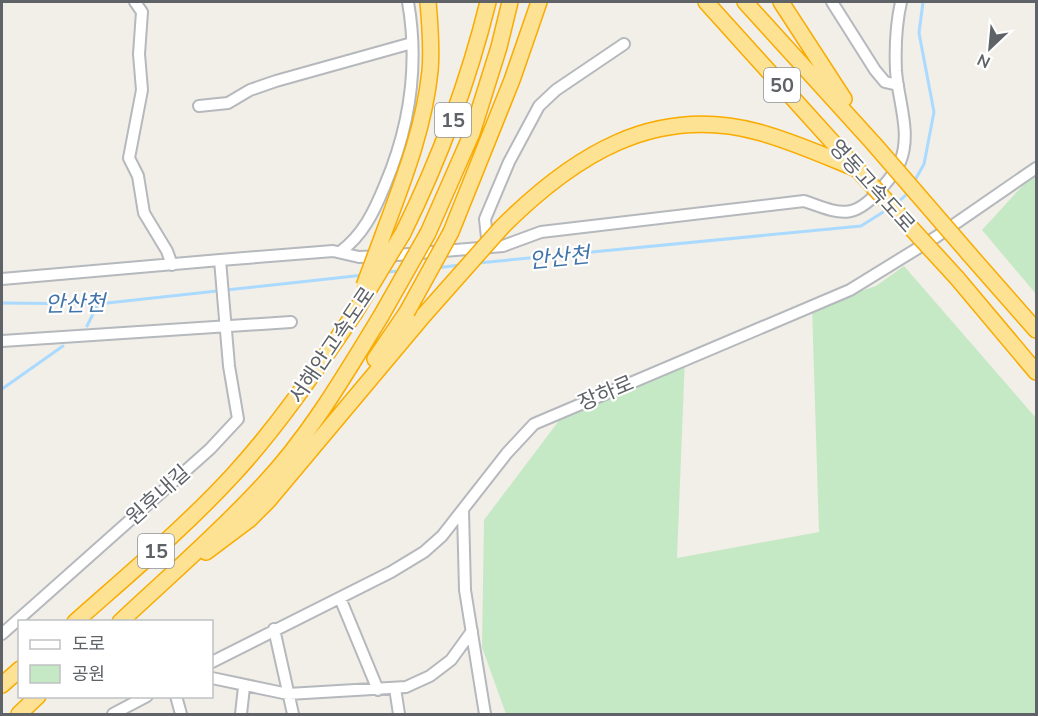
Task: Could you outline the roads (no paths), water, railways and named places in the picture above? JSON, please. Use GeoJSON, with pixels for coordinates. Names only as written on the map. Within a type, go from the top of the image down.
{"type":"FeatureCollection","features":[{"type":"Feature","properties":{"kind":"highway"},"geometry":{"type":"LineString","coordinates":[[354,314],[415,147],[425,108],[430,68],[428,2]]}},
{"type":"Feature","properties":{"kind":"highway","name":"서해안고속도로"},"geometry":{"type":"LineString","coordinates":[[76,620],[153,554],[233,476],[302,392],[354,314],[403,233],[432,174],[452,124],[475,55],[488,2]]}},
{"type":"Feature","properties":{"kind":"highway","name":"서해안고속도로"},"geometry":{"type":"LineString","coordinates":[[121,620],[264,485],[334,394],[428,233],[472,133],[499,47],[510,2]]}},
{"type":"Feature","properties":{"kind":"highway"},"geometry":{"type":"LineString","coordinates":[[264,485],[339,406],[407,312],[451,232],[512,80],[539,2]]}},
{"type":"Feature","properties":{"kind":"highway","name":"영동고속도로"},"geometry":{"type":"LineString","coordinates":[[706,2],[957,278],[1036,372]]}},
{"type":"Feature","properties":{"kind":"highway","name":"영동고속도로"},"geometry":{"type":"LineString","coordinates":[[745,2],[874,144],[1036,330]]}},
{"type":"Feature","properties":{"kind":"highway"},"geometry":{"type":"LineString","coordinates":[[782,2],[874,144]]}},
{"type":"Feature","properties":{"kind":"highway"},"geometry":{"type":"LineString","coordinates":[[153,592],[250,519],[268,501],[424,315],[502,227],[549,182],[594,152],[647,131],[677,126],[706,126],[757,132],[857,169]]}},
{"type":"Feature","properties":{"kind":"highway"},"geometry":{"type":"LineString","coordinates":[[2,685],[18,671]]}},
{"type":"Feature","properties":{"kind":"highway"},"geometry":{"type":"LineString","coordinates":[[19,714],[36,698]]}},
{"type":"Feature","properties":{"kind":"street"},"geometry":{"type":"LineString","coordinates":[[135,2],[142,12],[139,54],[142,90],[129,158],[138,176],[144,213],[167,250],[172,265]]}},
{"type":"Feature","properties":{"kind":"street"},"geometry":{"type":"LineString","coordinates":[[340,252],[355,241],[366,225],[397,158],[411,97],[412,43],[408,2]]}},
{"type":"Feature","properties":{"kind":"street"},"geometry":{"type":"LineString","coordinates":[[832,2],[875,70],[885,82],[898,85]]}},
{"type":"Feature","properties":{"kind":"street"},"geometry":{"type":"LineString","coordinates":[[2,279],[340,252],[359,257],[488,247],[518,242],[541,232],[804,201],[833,212],[846,214],[858,210],[891,177],[900,161],[905,137],[898,85],[896,41],[901,2]]}},
{"type":"Feature","properties":{"kind":"street"},"geometry":{"type":"LineString","coordinates":[[199,106],[228,103],[250,90],[276,81],[412,43]]}},
{"type":"Feature","properties":{"kind":"street"},"geometry":{"type":"LineString","coordinates":[[488,247],[484,219],[509,162],[539,106],[556,90],[624,44]]}},
{"type":"Feature","properties":{"kind":"street","name":"장하로"},"geometry":{"type":"LineString","coordinates":[[213,661],[391,572],[424,552],[442,537],[507,453],[534,424],[850,290],[936,237],[1036,168]]}},
{"type":"Feature","properties":{"kind":"street"},"geometry":{"type":"LineString","coordinates":[[220,262],[226,324]]}},
{"type":"Feature","properties":{"kind":"street"},"geometry":{"type":"LineString","coordinates":[[2,341],[226,324],[291,322]]}},
{"type":"Feature","properties":{"kind":"street","name":"원후내길"},"geometry":{"type":"LineString","coordinates":[[2,634],[210,449],[238,419],[226,324]]}},
{"type":"Feature","properties":{"kind":"street"},"geometry":{"type":"LineString","coordinates":[[463,512],[465,590],[485,714]]}},
{"type":"Feature","properties":{"kind":"street"},"geometry":{"type":"LineString","coordinates":[[340,598],[378,690]]}},
{"type":"Feature","properties":{"kind":"street"},"geometry":{"type":"LineString","coordinates":[[274,629],[293,714]]}},
{"type":"Feature","properties":{"kind":"street"},"geometry":{"type":"LineString","coordinates":[[213,678],[244,687],[288,694],[406,687],[430,676],[451,660],[472,631]]}},
{"type":"Feature","properties":{"kind":"street"},"geometry":{"type":"LineString","coordinates":[[241,714],[244,687]]}},
{"type":"Feature","properties":{"kind":"street"},"geometry":{"type":"LineString","coordinates":[[395,688],[399,714]]}},
{"type":"Feature","properties":{"kind":"street"},"geometry":{"type":"LineString","coordinates":[[113,714],[143,698]]}},
{"type":"Feature","properties":{"kind":"street"},"geometry":{"type":"LineString","coordinates":[[177,698],[181,714]]}},
{"type":"Feature","properties":{"kind":"waterway","name":"안산천"},"geometry":{"type":"LineString","coordinates":[[914,182],[924,164],[934,112],[919,33],[923,2]]}},
{"type":"Feature","properties":{"kind":"waterway","name":"안산천"},"geometry":{"type":"LineString","coordinates":[[896,204],[908,193]]}},
{"type":"Feature","properties":{"kind":"waterway","name":"안산천"},"geometry":{"type":"LineString","coordinates":[[478,263],[861,226],[888,209]]}},
{"type":"Feature","properties":{"kind":"waterway","name":"안산천"},"geometry":{"type":"LineString","coordinates":[[436,268],[460,265]]}},
{"type":"Feature","properties":{"kind":"waterway","name":"안산천"},"geometry":{"type":"LineString","coordinates":[[386,272],[400,271]]}},
{"type":"Feature","properties":{"kind":"waterway","name":"안산천"},"geometry":{"type":"LineString","coordinates":[[2,303],[98,304],[364,275]]}},
{"type":"Feature","properties":{"kind":"waterway"},"geometry":{"type":"LineString","coordinates":[[87,326],[98,304]]}},
{"type":"Feature","properties":{"kind":"waterway"},"geometry":{"type":"LineString","coordinates":[[2,389],[63,346]]}}]}
